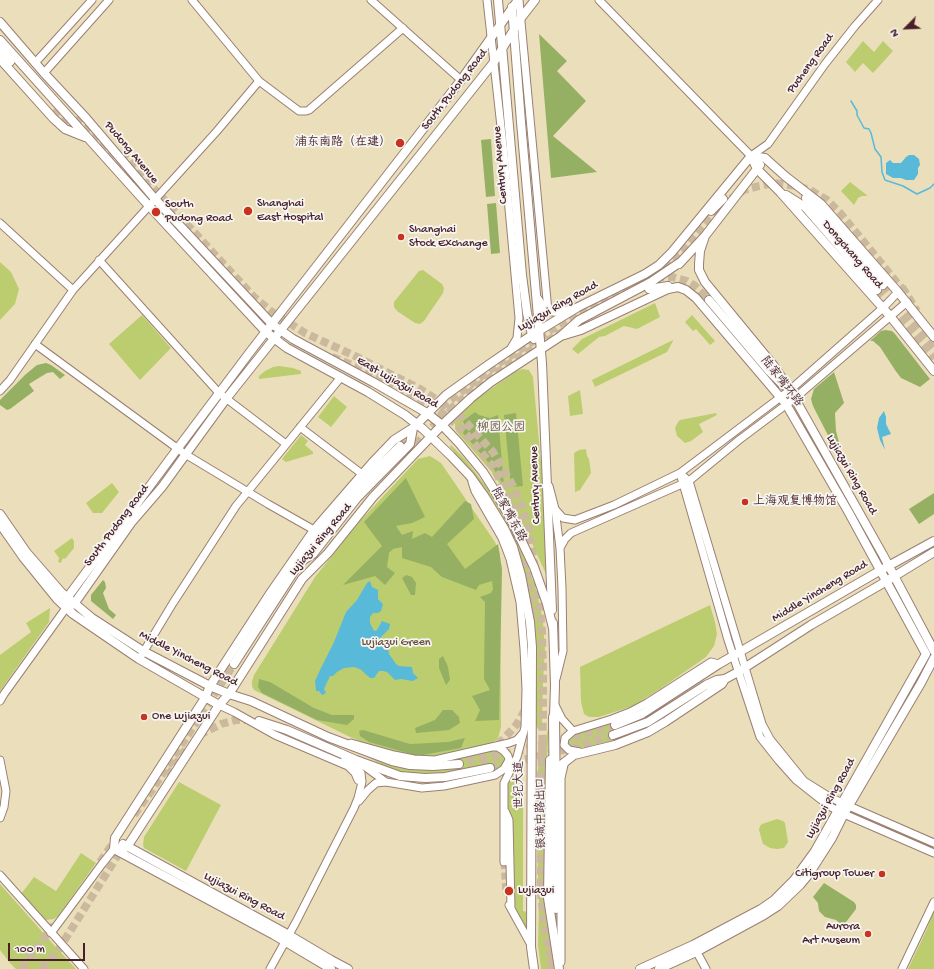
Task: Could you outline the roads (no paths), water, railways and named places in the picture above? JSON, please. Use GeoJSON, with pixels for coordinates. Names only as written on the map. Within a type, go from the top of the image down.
{"type":"FeatureCollection","features":[{"type":"Feature","properties":{"kind":"highway","name":"银城中路出口"},"geometry":{"type":"LineString","coordinates":[[554,717],[556,908]]}},
{"type":"Feature","properties":{"kind":"main road","name":"Century Avenue"},"geometry":{"type":"LineString","coordinates":[[498,0],[522,275],[532,335],[541,349]]}},
{"type":"Feature","properties":{"kind":"main road","name":"South Pudong Road"},"geometry":{"type":"LineString","coordinates":[[67,598],[219,393],[461,80],[500,26],[512,4],[518,0]]}},
{"type":"Feature","properties":{"kind":"main road","name":"South Pudong Road"},"geometry":{"type":"LineString","coordinates":[[66,608],[74,604],[132,523],[162,487],[226,399],[494,62],[521,18],[535,0]]}},
{"type":"Feature","properties":{"kind":"main road","name":"Century Avenue"},"geometry":{"type":"LineString","coordinates":[[512,4],[515,28],[520,122],[540,330],[548,482],[555,685],[554,717]]}},
{"type":"Feature","properties":{"kind":"main road","name":"Pudong Avenue"},"geometry":{"type":"LineString","coordinates":[[0,22],[35,63],[86,118],[155,199],[272,324],[281,330]]}},
{"type":"Feature","properties":{"kind":"main road","name":"Pudong Avenue"},"geometry":{"type":"LineString","coordinates":[[0,40],[149,206],[274,339]]}},
{"type":"Feature","properties":{"kind":"main road"},"geometry":{"type":"LineString","coordinates":[[0,50],[53,110]]}},
{"type":"Feature","properties":{"kind":"main road"},"geometry":{"type":"LineString","coordinates":[[0,59],[65,129],[87,137]]}},
{"type":"Feature","properties":{"kind":"main road"},"geometry":{"type":"LineString","coordinates":[[751,156],[765,158]]}},
{"type":"Feature","properties":{"kind":"main road","name":"Dongchang Road"},"geometry":{"type":"LineString","coordinates":[[751,156],[758,170],[780,192],[883,308],[934,371]]}},
{"type":"Feature","properties":{"kind":"main road","name":"Pucheng Road"},"geometry":{"type":"LineString","coordinates":[[669,255],[751,156]]}},
{"type":"Feature","properties":{"kind":"main road","name":"Dongchang Road"},"geometry":{"type":"LineString","coordinates":[[765,158],[785,176],[821,204],[898,292],[934,337]]}},
{"type":"Feature","properties":{"kind":"main road","name":"Pucheng Road"},"geometry":{"type":"LineString","coordinates":[[682,260],[705,236],[758,170],[765,158]]}},
{"type":"Feature","properties":{"kind":"main road"},"geometry":{"type":"LineString","coordinates":[[780,192],[805,207],[880,287],[809,201],[785,176]]}},
{"type":"Feature","properties":{"kind":"main road"},"geometry":{"type":"LineString","coordinates":[[669,255],[682,245],[711,210],[724,199]]}},
{"type":"Feature","properties":{"kind":"main road","name":"Lujiazui Ring Road"},"geometry":{"type":"LineString","coordinates":[[705,236],[700,251],[699,264],[705,282],[774,366],[795,398],[889,565],[934,650]]}},
{"type":"Feature","properties":{"kind":"main road","name":"Lujiazui Ring Road"},"geometry":{"type":"LineString","coordinates":[[348,969],[287,939],[260,928],[114,849],[115,838],[205,698],[210,686],[271,592],[314,530],[362,474],[394,440],[415,426],[427,412],[446,395],[508,351],[578,307],[645,274],[669,255]]}},
{"type":"Feature","properties":{"kind":"main road"},"geometry":{"type":"LineString","coordinates":[[590,319],[649,289],[664,279],[682,260]]}},
{"type":"Feature","properties":{"kind":"main road","name":"Lujiazui Ring Road"},"geometry":{"type":"LineString","coordinates":[[127,847],[219,705],[229,694],[302,579],[328,553],[373,497],[442,425],[491,382],[561,336],[573,324],[586,315],[651,282],[682,260]]}},
{"type":"Feature","properties":{"kind":"main road"},"geometry":{"type":"LineString","coordinates":[[649,289],[664,286],[678,287]]}},
{"type":"Feature","properties":{"kind":"main road","name":"Lujiazui Ring Road"},"geometry":{"type":"LineString","coordinates":[[561,336],[590,326],[668,288],[678,287]]}},
{"type":"Feature","properties":{"kind":"main road","name":"陆家嘴环路"},"geometry":{"type":"LineString","coordinates":[[678,287],[686,290],[696,298],[786,404],[881,570]]}},
{"type":"Feature","properties":{"kind":"main road"},"geometry":{"type":"LineString","coordinates":[[537,296],[540,304],[548,311],[564,312],[578,307]]}},
{"type":"Feature","properties":{"kind":"main road"},"geometry":{"type":"LineString","coordinates":[[709,300],[778,381],[790,390]]}},
{"type":"Feature","properties":{"kind":"main road","name":"East Lujiazui Road"},"geometry":{"type":"LineString","coordinates":[[281,330],[293,339],[427,412],[442,425],[483,472],[506,509],[534,567],[550,614],[553,628]]}},
{"type":"Feature","properties":{"kind":"main road","name":"East Lujiazui Road"},"geometry":{"type":"LineString","coordinates":[[274,339],[287,348],[368,392],[405,415],[415,426],[431,436]]}},
{"type":"Feature","properties":{"kind":"main road"},"geometry":{"type":"LineString","coordinates":[[300,563],[313,554],[357,498],[410,444],[415,426]]}},
{"type":"Feature","properties":{"kind":"main road","name":"陆家嘴东路"},"geometry":{"type":"LineString","coordinates":[[431,436],[470,476],[497,516],[513,547],[522,576],[530,622]]}},
{"type":"Feature","properties":{"kind":"main road","name":"Lujiazui Ring Road"},"geometry":{"type":"LineString","coordinates":[[271,592],[359,487],[400,446]]}},
{"type":"Feature","properties":{"kind":"main road"},"geometry":{"type":"LineString","coordinates":[[302,579],[353,509],[383,476]]}},
{"type":"Feature","properties":{"kind":"main road","name":"Middle Yincheng Road"},"geometry":{"type":"LineString","coordinates":[[0,514],[28,553],[61,592],[74,604],[141,655],[229,694],[251,701],[328,737],[392,761],[410,765],[433,766],[459,764]]}},
{"type":"Feature","properties":{"kind":"main road","name":"Middle Yincheng Road"},"geometry":{"type":"LineString","coordinates":[[0,524],[23,557],[66,608],[141,655],[205,698],[219,705]]}},
{"type":"Feature","properties":{"kind":"main road","name":"Middle Yincheng Road"},"geometry":{"type":"LineString","coordinates":[[615,725],[642,714],[719,664],[742,652],[889,565],[934,541]]}},
{"type":"Feature","properties":{"kind":"main road"},"geometry":{"type":"LineString","coordinates":[[234,664],[309,548]]}},
{"type":"Feature","properties":{"kind":"main road","name":"Middle Yincheng Road"},"geometry":{"type":"LineString","coordinates":[[725,679],[811,625],[934,552]]}},
{"type":"Feature","properties":{"kind":"main road","name":"Lujiazui Ring Road"},"geometry":{"type":"LineString","coordinates":[[659,969],[761,909],[774,900],[794,880],[841,813],[930,654],[886,581],[881,570]]}},
{"type":"Feature","properties":{"kind":"main road"},"geometry":{"type":"LineString","coordinates":[[66,608],[67,598]]}},
{"type":"Feature","properties":{"kind":"main road"},"geometry":{"type":"LineString","coordinates":[[550,614],[552,702],[549,783],[548,898],[559,965]]}},
{"type":"Feature","properties":{"kind":"main road","name":"世纪大道"},"geometry":{"type":"LineString","coordinates":[[530,622],[533,693],[532,949]]}},
{"type":"Feature","properties":{"kind":"main road","name":"Lujiazui Ring Road"},"geometry":{"type":"LineString","coordinates":[[846,804],[921,683],[934,658]]}},
{"type":"Feature","properties":{"kind":"main road"},"geometry":{"type":"LineString","coordinates":[[613,735],[652,720],[706,685],[717,680],[725,679]]}},
{"type":"Feature","properties":{"kind":"main road"},"geometry":{"type":"LineString","coordinates":[[555,780],[559,768],[569,758],[580,752],[615,745],[648,732],[722,684],[725,679]]}},
{"type":"Feature","properties":{"kind":"main road"},"geometry":{"type":"LineString","coordinates":[[259,721],[287,730],[392,774],[425,778],[457,776],[490,768]]}},
{"type":"Feature","properties":{"kind":"main road","name":"Lujiazui Ring Road"},"geometry":{"type":"LineString","coordinates":[[115,838],[127,847],[287,939],[331,969]]}},
{"type":"Feature","properties":{"kind":"main road"},"geometry":{"type":"LineString","coordinates":[[114,849],[127,847]]}},
{"type":"Feature","properties":{"kind":"main road","name":"Lujiazui Ring Road"},"geometry":{"type":"LineString","coordinates":[[640,969],[695,948]]}},
{"type":"Feature","properties":{"kind":"main road"},"geometry":{"type":"LineString","coordinates":[[532,949],[534,969]]}},
{"type":"Feature","properties":{"kind":"main road"},"geometry":{"type":"LineString","coordinates":[[532,949],[536,957],[538,969]]}},
{"type":"Feature","properties":{"kind":"street"},"geometry":{"type":"LineString","coordinates":[[35,63],[92,0]]}},
{"type":"Feature","properties":{"kind":"street"},"geometry":{"type":"LineString","coordinates":[[44,73],[109,0]]}},
{"type":"Feature","properties":{"kind":"street"},"geometry":{"type":"LineString","coordinates":[[192,0],[259,81],[296,109],[303,112],[309,110],[403,28]]}},
{"type":"Feature","properties":{"kind":"street"},"geometry":{"type":"LineString","coordinates":[[371,0],[461,80]]}},
{"type":"Feature","properties":{"kind":"street"},"geometry":{"type":"LineString","coordinates":[[487,0],[504,154],[519,318],[517,338],[515,343],[508,351]]}},
{"type":"Feature","properties":{"kind":"street"},"geometry":{"type":"LineString","coordinates":[[518,0],[521,18],[548,311]]}},
{"type":"Feature","properties":{"kind":"street","name":"Dongchang Road"},"geometry":{"type":"LineString","coordinates":[[599,0],[751,156]]}},
{"type":"Feature","properties":{"kind":"street","name":"Pucheng Road"},"geometry":{"type":"LineString","coordinates":[[751,156],[768,144],[825,64],[878,0]]}},
{"type":"Feature","properties":{"kind":"street"},"geometry":{"type":"LineString","coordinates":[[494,62],[500,26]]}},
{"type":"Feature","properties":{"kind":"street"},"geometry":{"type":"LineString","coordinates":[[0,391],[10,380],[72,290],[217,131],[259,81]]}},
{"type":"Feature","properties":{"kind":"street","name":"Pucheng Road"},"geometry":{"type":"LineString","coordinates":[[765,158],[768,144]]}},
{"type":"Feature","properties":{"kind":"street"},"geometry":{"type":"LineString","coordinates":[[0,223],[72,290]]}},
{"type":"Feature","properties":{"kind":"street"},"geometry":{"type":"LineString","coordinates":[[99,260],[219,393],[286,444]]}},
{"type":"Feature","properties":{"kind":"street"},"geometry":{"type":"LineString","coordinates":[[554,508],[563,518],[575,520],[614,505],[680,473],[790,390],[883,308],[898,292]]}},
{"type":"Feature","properties":{"kind":"street"},"geometry":{"type":"LineString","coordinates":[[560,548],[566,539],[572,534],[686,483],[795,398],[906,302]]}},
{"type":"Feature","properties":{"kind":"street"},"geometry":{"type":"LineString","coordinates":[[35,344],[185,454],[247,492],[314,530]]}},
{"type":"Feature","properties":{"kind":"street"},"geometry":{"type":"LineString","coordinates":[[141,655],[212,543],[247,492],[341,377]]}},
{"type":"Feature","properties":{"kind":"street"},"geometry":{"type":"LineString","coordinates":[[300,428],[362,474]]}},
{"type":"Feature","properties":{"kind":"street"},"geometry":{"type":"LineString","coordinates":[[680,473],[686,483],[742,652],[762,724],[770,739],[804,781],[828,796],[934,843]]}},
{"type":"Feature","properties":{"kind":"street"},"geometry":{"type":"LineString","coordinates":[[470,476],[475,491],[502,538],[510,559],[520,602],[525,669],[526,727],[517,757],[504,782],[504,862]]}},
{"type":"Feature","properties":{"kind":"street"},"geometry":{"type":"LineString","coordinates":[[548,482],[554,508],[560,548],[563,652],[555,685],[555,707],[562,719],[573,731]]}},
{"type":"Feature","properties":{"kind":"street"},"geometry":{"type":"LineString","coordinates":[[686,483],[733,656],[760,737],[778,761],[796,780],[810,792],[841,813],[934,853]]}},
{"type":"Feature","properties":{"kind":"street","name":"South Pudong Road"},"geometry":{"type":"LineString","coordinates":[[0,701],[66,608]]}},
{"type":"Feature","properties":{"kind":"street"},"geometry":{"type":"LineString","coordinates":[[580,752],[569,750],[564,745],[565,738],[573,731],[630,712],[647,703],[711,662],[719,664]]}},
{"type":"Feature","properties":{"kind":"street"},"geometry":{"type":"LineString","coordinates":[[219,705],[275,735],[352,769],[355,772],[358,781],[354,808]]}},
{"type":"Feature","properties":{"kind":"street"},"geometry":{"type":"LineString","coordinates":[[328,737],[394,755],[414,759],[434,760],[491,748],[517,740],[523,734],[526,727]]}},
{"type":"Feature","properties":{"kind":"street"},"geometry":{"type":"LineString","coordinates":[[354,808],[368,790],[376,783],[386,782],[426,788],[444,786],[495,775],[507,766],[509,763],[508,756],[502,749],[491,748]]}},
{"type":"Feature","properties":{"kind":"street"},"geometry":{"type":"LineString","coordinates":[[270,969],[354,808],[361,788],[362,782],[360,773],[355,765],[339,756],[333,749]]}},
{"type":"Feature","properties":{"kind":"street"},"geometry":{"type":"LineString","coordinates":[[559,965],[561,778],[563,768],[569,758]]}},
{"type":"Feature","properties":{"kind":"street"},"geometry":{"type":"LineString","coordinates":[[0,760],[6,791],[4,807],[0,818]]}},
{"type":"Feature","properties":{"kind":"street"},"geometry":{"type":"LineString","coordinates":[[356,760],[386,782]]}},
{"type":"Feature","properties":{"kind":"street"},"geometry":{"type":"LineString","coordinates":[[503,807],[509,820],[511,908]]}},
{"type":"Feature","properties":{"kind":"street"},"geometry":{"type":"LineString","coordinates":[[51,933],[114,849]]}},
{"type":"Feature","properties":{"kind":"street"},"geometry":{"type":"LineString","coordinates":[[0,875],[84,969]]}},
{"type":"Feature","properties":{"kind":"street"},"geometry":{"type":"LineString","coordinates":[[506,894],[511,908],[527,936],[532,949]]}},
{"type":"Feature","properties":{"kind":"street"},"geometry":{"type":"LineString","coordinates":[[902,969],[934,902]]}},
{"type":"Feature","properties":{"kind":"street"},"geometry":{"type":"LineString","coordinates":[[695,948],[706,969]]}},
{"type":"Feature","properties":{"kind":"water"},"geometry":{"type":"Polygon","coordinates":[[[909,155],[914,155],[919,159],[920,165],[918,168],[918,174],[914,180],[893,178],[886,174],[886,163],[890,160],[893,163],[901,163],[909,155]]]}},
{"type":"Feature","properties":{"kind":"water"},"geometry":{"type":"Polygon","coordinates":[[[884,411],[886,424],[891,434],[882,437],[885,450],[880,440],[877,428],[879,418],[884,411]]]}},
{"type":"Feature","properties":{"kind":"water"},"geometry":{"type":"Polygon","coordinates":[[[370,581],[372,587],[378,590],[378,599],[383,604],[381,611],[378,613],[373,613],[370,617],[370,623],[374,631],[377,630],[382,621],[390,624],[389,629],[380,638],[381,642],[388,646],[389,654],[396,664],[399,666],[412,667],[413,673],[418,678],[413,681],[401,679],[395,680],[387,672],[379,671],[374,678],[370,678],[360,669],[354,667],[344,668],[333,676],[330,676],[324,689],[326,693],[322,695],[319,691],[316,691],[315,681],[334,642],[346,612],[357,600],[367,583],[370,581]]]}},
{"type":"Feature","properties":{"kind":"waterway"},"geometry":{"type":"LineString","coordinates":[[851,101],[864,128],[869,129],[871,133],[875,149],[881,157],[882,172],[885,180],[903,186],[917,194],[930,188],[934,184]]}},
{"type":"Feature","properties":{"kind":"tunnel"},"geometry":{"type":"LineString","coordinates":[[53,110],[77,133]]}},
{"type":"Feature","properties":{"kind":"tunnel"},"geometry":{"type":"LineString","coordinates":[[75,118],[149,197]]}},
{"type":"Feature","properties":{"kind":"tunnel"},"geometry":{"type":"LineString","coordinates":[[121,153],[254,297],[272,312],[305,333],[353,355],[420,389],[447,406],[462,418],[493,452],[513,486],[522,506],[528,527],[535,568]]}},
{"type":"Feature","properties":{"kind":"tunnel"},"geometry":{"type":"LineString","coordinates":[[441,407],[499,363],[560,324],[656,275],[684,249],[714,214],[729,200],[744,190],[759,186],[774,183],[796,186],[810,190],[827,200],[841,214],[903,290]]}},
{"type":"Feature","properties":{"kind":"tunnel"},"geometry":{"type":"LineString","coordinates":[[656,277],[672,277],[687,281],[695,286],[709,300]]}},
{"type":"Feature","properties":{"kind":"tunnel"},"geometry":{"type":"LineString","coordinates":[[883,285],[934,348]]}},
{"type":"Feature","properties":{"kind":"tunnel"},"geometry":{"type":"LineString","coordinates":[[902,287],[917,311]]}},
{"type":"Feature","properties":{"kind":"tunnel"},"geometry":{"type":"LineString","coordinates":[[877,290],[934,359]]}},
{"type":"Feature","properties":{"kind":"tunnel"},"geometry":{"type":"LineString","coordinates":[[407,453],[445,414],[474,389],[519,357],[566,330]]}},
{"type":"Feature","properties":{"kind":"tunnel"},"geometry":{"type":"LineString","coordinates":[[332,357],[416,396],[441,412],[456,424],[468,436],[494,468],[513,507],[522,537]]}},
{"type":"Feature","properties":{"kind":"tunnel"},"geometry":{"type":"LineString","coordinates":[[400,446],[414,432]]}},
{"type":"Feature","properties":{"kind":"tunnel"},"geometry":{"type":"LineString","coordinates":[[524,548],[532,616]]}},
{"type":"Feature","properties":{"kind":"tunnel"},"geometry":{"type":"LineString","coordinates":[[537,579],[542,631],[543,671],[541,895],[545,929],[552,965]]}},
{"type":"Feature","properties":{"kind":"tunnel"},"geometry":{"type":"LineString","coordinates":[[134,815],[152,790],[234,664]]}},
{"type":"Feature","properties":{"kind":"tunnel"},"geometry":{"type":"LineString","coordinates":[[467,762],[485,754],[499,744],[517,724],[526,708]]}},
{"type":"Feature","properties":{"kind":"tunnel"},"geometry":{"type":"LineString","coordinates":[[199,735],[221,724],[236,720],[250,720]]}},
{"type":"Feature","properties":{"kind":"tunnel"},"geometry":{"type":"LineString","coordinates":[[480,760],[564,740],[615,725]]}},
{"type":"Feature","properties":{"kind":"tunnel"},"geometry":{"type":"LineString","coordinates":[[490,768],[564,750],[613,735]]}},
{"type":"Feature","properties":{"kind":"tunnel"},"geometry":{"type":"LineString","coordinates":[[168,776],[188,746]]}},
{"type":"Feature","properties":{"kind":"tunnel"},"geometry":{"type":"LineString","coordinates":[[100,862],[116,839]]}},
{"type":"Feature","properties":{"kind":"tunnel"},"geometry":{"type":"LineString","coordinates":[[42,969],[59,949],[123,847]]}},
{"type":"Feature","properties":{"kind":"tunnel"},"geometry":{"type":"LineString","coordinates":[[504,862],[506,894]]}},
{"type":"Feature","properties":{"kind":"tunnel"},"geometry":{"type":"LineString","coordinates":[[553,969],[552,959],[556,930],[556,908]]}},
{"type":"Feature","properties":{"kind":"tunnel"},"geometry":{"type":"LineString","coordinates":[[21,969],[54,925]]}},
{"type":"Feature","properties":{"kind":"place","name":"浦东南路（在建）"},"geometry":{"type":"Point","coordinates":[400,143]}},
{"type":"Feature","properties":{"kind":"place","name":"Shanghai East Hospital"},"geometry":{"type":"Point","coordinates":[248,211]}},
{"type":"Feature","properties":{"kind":"place","name":"South Pudong Road"},"geometry":{"type":"Point","coordinates":[156,212]}},
{"type":"Feature","properties":{"kind":"place","name":"Shanghai Stock Exchange"},"geometry":{"type":"Point","coordinates":[401,237]}},
{"type":"Feature","properties":{"kind":"place","name":"上海观复博物馆"},"geometry":{"type":"Point","coordinates":[745,502]}},
{"type":"Feature","properties":{"kind":"place","name":"One Lujiazui"},"geometry":{"type":"Point","coordinates":[144,717]}},
{"type":"Feature","properties":{"kind":"place","name":"Citigroup Tower"},"geometry":{"type":"Point","coordinates":[882,874]}},
{"type":"Feature","properties":{"kind":"place","name":"Lujiazui"},"geometry":{"type":"Point","coordinates":[509,891]}},
{"type":"Feature","properties":{"kind":"place","name":"Aurora Art Museum"},"geometry":{"type":"Point","coordinates":[868,934]}},
{"type":"Feature","properties":{"kind":"park label","name":"柳园公园"},"geometry":{"type":"Point","coordinates":[501,428]}},
{"type":"Feature","properties":{"kind":"park label","name":"Lujiazui Green"},"geometry":{"type":"Point","coordinates":[396,643]}}]}
